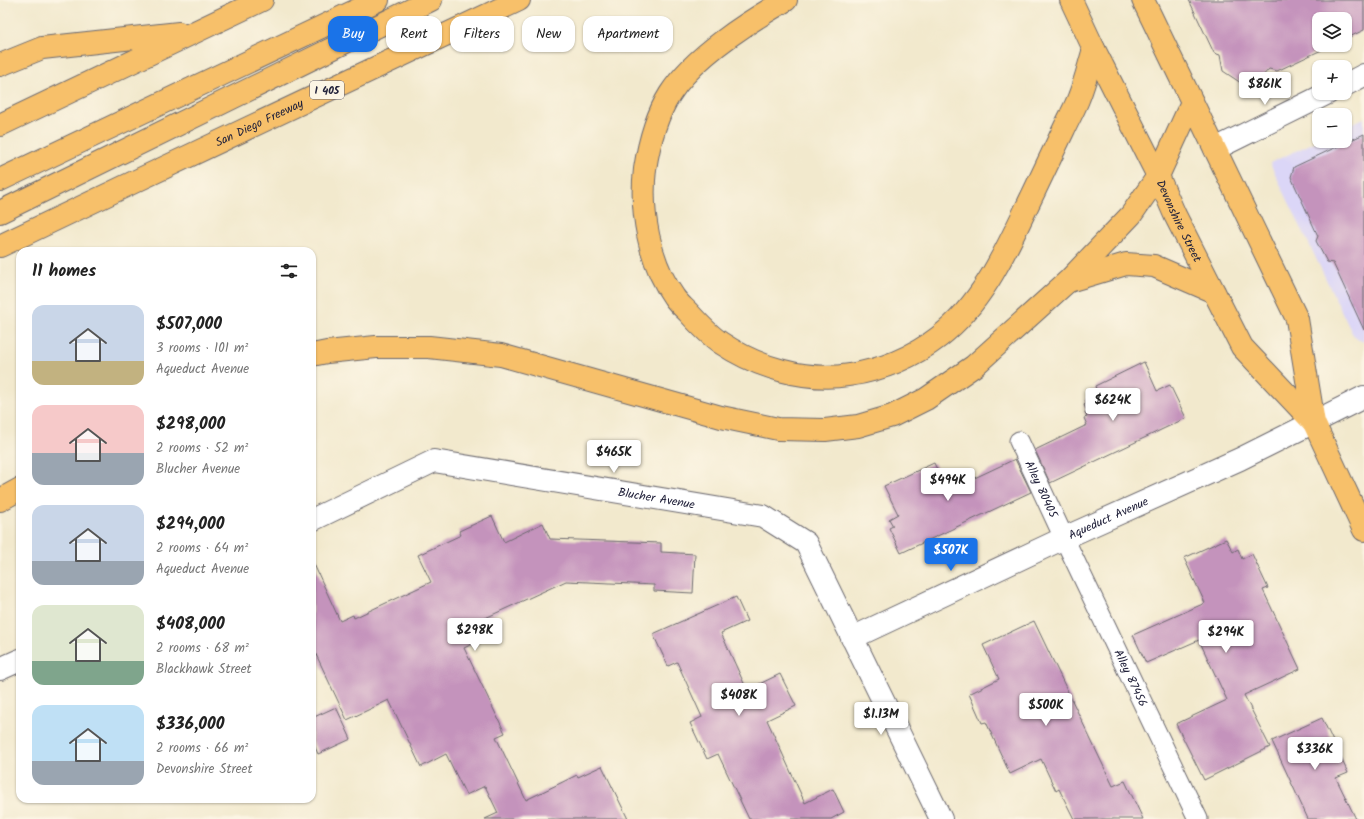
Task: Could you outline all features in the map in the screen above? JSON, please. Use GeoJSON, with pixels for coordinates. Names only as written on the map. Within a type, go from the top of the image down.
{"type":"FeatureCollection","features":[{"type":"Feature","properties":{"kind":"main road"},"geometry":{"type":"LineString","coordinates":[[0,125],[262,0]]}},
{"type":"Feature","properties":{"kind":"main road"},"geometry":{"type":"LineString","coordinates":[[0,180],[378,0]]}},
{"type":"Feature","properties":{"kind":"main road"},"geometry":{"type":"LineString","coordinates":[[0,212],[432,0]]}},
{"type":"Feature","properties":{"kind":"main road","name":"San Diego Freeway"},"geometry":{"type":"LineString","coordinates":[[0,246],[519,0]]}},
{"type":"Feature","properties":{"kind":"main road"},"geometry":{"type":"LineString","coordinates":[[786,0],[719,44],[691,69],[671,93],[655,124],[647,153],[643,182],[644,214],[649,241],[661,273],[675,298],[696,321],[718,341],[750,359],[770,367],[795,373],[818,376],[847,376],[874,370],[900,361],[920,350],[941,336],[962,317],[1000,264],[1079,99],[1094,50]]}},
{"type":"Feature","properties":{"kind":"main road","name":"Devonshire Street"},"geometry":{"type":"LineString","coordinates":[[1071,0],[1094,50],[1242,346],[1314,423]]}},
{"type":"Feature","properties":{"kind":"main road","name":"Devonshire Street"},"geometry":{"type":"LineString","coordinates":[[1143,0],[1296,319],[1314,423],[1364,530]]}},
{"type":"Feature","properties":{"kind":"main road"},"geometry":{"type":"LineString","coordinates":[[0,65],[42,48],[196,31]]}},
{"type":"Feature","properties":{"kind":"main road"},"geometry":{"type":"LineString","coordinates":[[316,354],[376,347],[429,347],[501,355],[720,417],[778,429],[825,430],[858,426],[892,416],[926,398],[974,366],[1068,281],[1131,215],[1158,176],[1192,102]]}},
{"type":"Feature","properties":{"kind":"main road"},"geometry":{"type":"LineString","coordinates":[[1068,281],[1126,264],[1154,266],[1214,292]]}},
{"type":"Feature","properties":{"kind":"main road"},"geometry":{"type":"LineString","coordinates":[[0,500],[16,491]]}},
{"type":"Feature","properties":{"kind":"street"},"geometry":{"type":"LineString","coordinates":[[1352,81],[1364,75]]}},
{"type":"Feature","properties":{"kind":"street"},"geometry":{"type":"LineString","coordinates":[[1215,149],[1314,100]]}},
{"type":"Feature","properties":{"kind":"street","name":"Aqueduct Avenue"},"geometry":{"type":"LineString","coordinates":[[852,638],[1064,538],[1240,459],[1364,397]]}},
{"type":"Feature","properties":{"kind":"street","name":"Blucher Avenue"},"geometry":{"type":"LineString","coordinates":[[316,518],[434,461],[764,516],[806,543],[941,819]]}},
{"type":"Feature","properties":{"kind":"street"},"geometry":{"type":"LineString","coordinates":[[0,669],[16,662]]}},
{"type":"Feature","properties":{"kind":"lane","name":"Alley 80405"},"geometry":{"type":"LineString","coordinates":[[1019,441],[1064,538]]}},
{"type":"Feature","properties":{"kind":"lane","name":"Alley 87456"},"geometry":{"type":"LineString","coordinates":[[1064,538],[1198,819]]}},
{"type":"Feature","properties":{"kind":"shaded area"},"geometry":{"type":"Polygon","coordinates":[[[1364,118],[1364,342],[1357,339],[1352,333],[1270,163],[1312,143],[1312,148],[1352,148],[1352,124],[1364,118]]]}},
{"type":"Feature","properties":{"kind":"building"},"geometry":{"type":"Polygon","coordinates":[[[1189,0],[1364,0],[1364,30],[1352,36],[1352,12],[1312,12],[1312,52],[1317,52],[1277,71],[1269,69],[1259,80],[1241,83],[1223,71],[1220,55],[1214,53],[1189,0]]]}},
{"type":"Feature","properties":{"kind":"building"},"geometry":{"type":"Polygon","coordinates":[[[1364,134],[1364,330],[1333,263],[1327,262],[1316,241],[1318,236],[1291,177],[1294,167],[1334,148],[1352,148],[1352,140],[1364,134]]]}},
{"type":"Feature","properties":{"kind":"building"},"geometry":{"type":"Polygon","coordinates":[[[1144,362],[1157,391],[1170,385],[1186,418],[1050,483],[1035,450],[1087,425],[1084,418],[1087,417],[1085,412],[1087,411],[1084,405],[1087,403],[1085,400],[1090,396],[1089,393],[1096,389],[1095,386],[1144,362]]]}},
{"type":"Feature","properties":{"kind":"building"},"geometry":{"type":"Polygon","coordinates":[[[1015,459],[1031,492],[901,553],[889,528],[893,526],[889,519],[898,514],[884,486],[934,463],[947,491],[1015,459]]]}},
{"type":"Feature","properties":{"kind":"building"},"geometry":{"type":"Polygon","coordinates":[[[492,516],[504,542],[543,523],[550,539],[661,543],[661,552],[695,554],[693,593],[654,591],[654,585],[566,581],[481,620],[489,636],[464,648],[505,733],[496,737],[526,800],[577,775],[578,777],[602,766],[628,819],[485,819],[498,813],[485,786],[466,795],[446,754],[421,767],[389,700],[347,720],[316,654],[316,569],[340,621],[353,615],[354,618],[431,582],[418,555],[461,535],[459,531],[492,516]]]}},
{"type":"Feature","properties":{"kind":"building"},"geometry":{"type":"Polygon","coordinates":[[[1226,539],[1233,552],[1238,549],[1242,559],[1252,554],[1268,588],[1263,590],[1300,669],[1244,695],[1270,747],[1204,780],[1176,724],[1227,700],[1199,640],[1146,663],[1133,635],[1205,603],[1184,558],[1226,539]]]}},
{"type":"Feature","properties":{"kind":"building"},"geometry":{"type":"Polygon","coordinates":[[[736,597],[747,621],[721,633],[747,690],[780,674],[796,706],[767,720],[805,803],[833,789],[844,812],[831,819],[749,819],[718,754],[707,759],[690,723],[702,717],[677,662],[668,666],[653,634],[736,597]]]}},
{"type":"Feature","properties":{"kind":"building"},"geometry":{"type":"Polygon","coordinates":[[[1034,621],[1113,786],[1125,781],[1143,819],[1074,819],[1059,789],[1056,791],[1041,759],[1010,774],[986,722],[982,723],[969,694],[999,679],[983,645],[1034,621]]]}},
{"type":"Feature","properties":{"kind":"building"},"geometry":{"type":"Polygon","coordinates":[[[336,707],[351,739],[318,754],[316,749],[316,716],[336,707]]]}},
{"type":"Feature","properties":{"kind":"building"},"geometry":{"type":"Polygon","coordinates":[[[1322,718],[1348,773],[1336,778],[1356,819],[1308,819],[1272,741],[1322,718]]]}}]}
